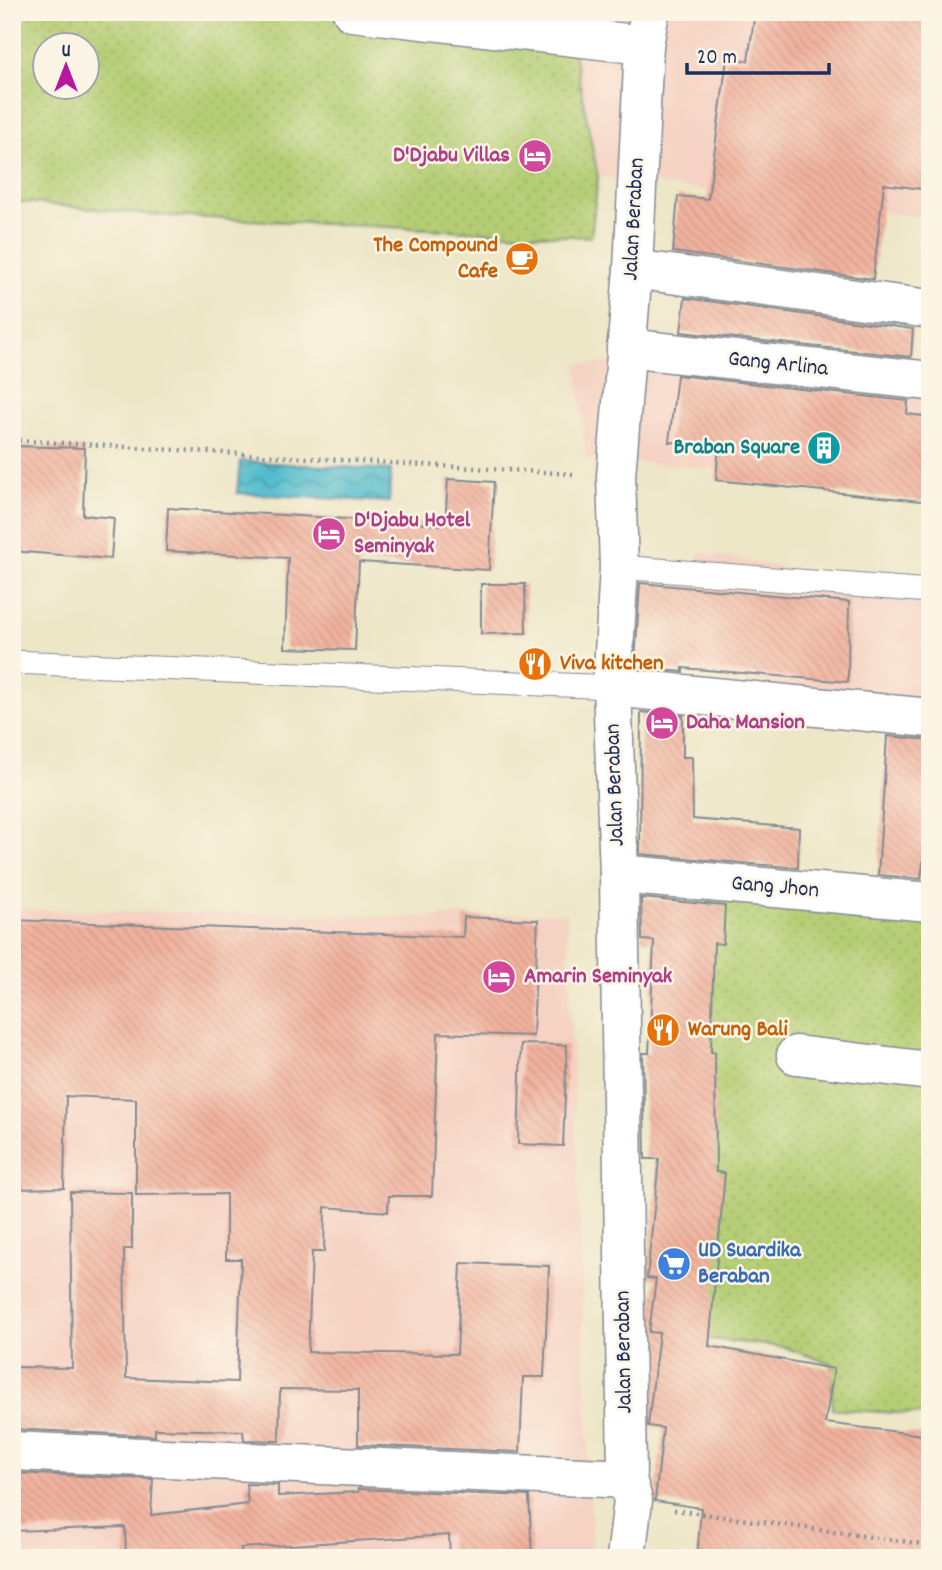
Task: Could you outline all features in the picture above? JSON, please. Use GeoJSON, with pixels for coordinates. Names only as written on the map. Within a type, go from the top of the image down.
{"type":"FeatureCollection","features":[{"type":"Feature","properties":{"kind":"street"},"geometry":{"type":"LineString","coordinates":[[352,12],[647,29]]}},
{"type":"Feature","properties":{"kind":"street","name":"Jalan Beraban"},"geometry":{"type":"LineString","coordinates":[[625,1558],[630,1489],[619,874],[612,687],[619,567],[616,476],[647,29]]}},
{"type":"Feature","properties":{"kind":"street"},"geometry":{"type":"LineString","coordinates":[[632,269],[930,309]]}},
{"type":"Feature","properties":{"kind":"street","name":"Gang Arlina"},"geometry":{"type":"LineString","coordinates":[[626,348],[930,381]]}},
{"type":"Feature","properties":{"kind":"street"},"geometry":{"type":"LineString","coordinates":[[612,687],[930,718]]}},
{"type":"Feature","properties":{"kind":"street","name":"Gang Jhon"},"geometry":{"type":"LineString","coordinates":[[619,874],[930,902]]}},
{"type":"Feature","properties":{"kind":"street"},"geometry":{"type":"LineString","coordinates":[[796,1055],[930,1071]]}},
{"type":"Feature","properties":{"kind":"street"},"geometry":{"type":"LineString","coordinates":[[12,1451],[630,1489]]}},
{"type":"Feature","properties":{"kind":"lane"},"geometry":{"type":"LineString","coordinates":[[619,567],[930,591]]}},
{"type":"Feature","properties":{"kind":"lane"},"geometry":{"type":"LineString","coordinates":[[12,662],[612,687]]}},
{"type":"Feature","properties":{"kind":"path"},"geometry":{"type":"LineString","coordinates":[[12,440],[616,476]]}},
{"type":"Feature","properties":{"kind":"path"},"geometry":{"type":"LineString","coordinates":[[630,1489],[684,1513],[930,1545]]}},
{"type":"Feature","properties":{"kind":"shaded area"},"geometry":{"type":"Polygon","coordinates":[[[566,12],[930,12],[930,218],[598,177],[566,12]]]}},
{"type":"Feature","properties":{"kind":"shaded area"},"geometry":{"type":"Polygon","coordinates":[[[702,360],[930,386],[930,486],[586,458],[577,364],[702,360]]]}},
{"type":"Feature","properties":{"kind":"shaded area"},"geometry":{"type":"Polygon","coordinates":[[[698,552],[930,596],[930,711],[734,678],[692,675],[698,552]]]}},
{"type":"Feature","properties":{"kind":"shaded area"},"geometry":{"type":"Polygon","coordinates":[[[12,909],[409,917],[567,913],[593,1558],[12,1558],[12,909]]]}},
{"type":"Feature","properties":{"kind":"green space"},"geometry":{"type":"Polygon","coordinates":[[[12,12],[566,12],[598,177],[591,237],[167,216],[12,201],[12,12]]]}},
{"type":"Feature","properties":{"kind":"green space"},"geometry":{"type":"Polygon","coordinates":[[[713,873],[930,898],[930,1415],[832,1409],[832,1364],[784,1347],[674,1335],[713,873]]]}},
{"type":"Feature","properties":{"kind":"water"},"geometry":{"type":"Polygon","coordinates":[[[240,461],[391,470],[389,502],[237,493],[240,461]]]}},
{"type":"Feature","properties":{"kind":"building"},"geometry":{"type":"Polygon","coordinates":[[[755,12],[930,12],[930,190],[884,184],[873,279],[673,252],[678,196],[708,199],[727,59],[748,61],[755,12]]]}},
{"type":"Feature","properties":{"kind":"building"},"geometry":{"type":"Polygon","coordinates":[[[685,298],[913,329],[911,357],[681,332],[685,298]]]}},
{"type":"Feature","properties":{"kind":"building","name":"Braban Square"},"geometry":{"type":"Polygon","coordinates":[[[677,375],[908,401],[907,414],[930,417],[930,502],[716,480],[719,444],[669,442],[677,375]]]}},
{"type":"Feature","properties":{"kind":"building"},"geometry":{"type":"Polygon","coordinates":[[[12,446],[85,448],[83,515],[114,518],[111,559],[12,551],[12,446]]]}},
{"type":"Feature","properties":{"kind":"building","name":"D'Djabu Hotel Seminyak"},"geometry":{"type":"Polygon","coordinates":[[[448,479],[494,482],[489,570],[359,562],[355,650],[285,648],[288,558],[166,551],[168,508],[445,525],[448,479]]]}},
{"type":"Feature","properties":{"kind":"building"},"geometry":{"type":"Polygon","coordinates":[[[640,583],[849,602],[848,682],[683,668],[683,672],[641,668],[641,663],[635,662],[640,583]]]}},
{"type":"Feature","properties":{"kind":"building"},"geometry":{"type":"Polygon","coordinates":[[[481,584],[525,584],[526,633],[481,634],[481,584]]]}},
{"type":"Feature","properties":{"kind":"building"},"geometry":{"type":"Polygon","coordinates":[[[641,712],[683,716],[683,757],[692,757],[693,819],[799,828],[798,868],[640,854],[641,712]]]}},
{"type":"Feature","properties":{"kind":"building"},"geometry":{"type":"Polygon","coordinates":[[[887,736],[930,740],[930,828],[927,828],[921,879],[878,875],[887,736]]]}},
{"type":"Feature","properties":{"kind":"building"},"geometry":{"type":"Polygon","coordinates":[[[641,898],[725,906],[723,944],[714,943],[711,1052],[715,1052],[716,1172],[725,1173],[709,1346],[834,1369],[825,1423],[930,1436],[930,1558],[697,1558],[701,1508],[655,1501],[663,1428],[648,1426],[659,1333],[649,1332],[656,1279],[647,1278],[659,1159],[645,1159],[643,1053],[649,1053],[654,941],[642,940],[641,898]]]}},
{"type":"Feature","properties":{"kind":"building"},"geometry":{"type":"Polygon","coordinates":[[[464,917],[538,920],[533,1036],[438,1033],[432,1196],[389,1196],[388,1212],[325,1207],[324,1252],[312,1252],[308,1352],[457,1354],[461,1263],[549,1266],[544,1377],[523,1377],[520,1452],[358,1445],[358,1390],[280,1389],[279,1441],[244,1440],[243,1431],[155,1429],[155,1436],[12,1429],[12,1367],[72,1368],[70,1192],[132,1193],[132,1249],[124,1249],[126,1378],[237,1382],[241,1259],[226,1259],[226,1194],[136,1195],[136,1099],[66,1096],[64,1188],[12,1189],[12,920],[463,937],[464,917]]]}},
{"type":"Feature","properties":{"kind":"building"},"geometry":{"type":"Polygon","coordinates":[[[521,1044],[567,1045],[563,1146],[518,1144],[521,1044]]]}},
{"type":"Feature","properties":{"kind":"building"},"geometry":{"type":"Polygon","coordinates":[[[12,1473],[153,1479],[151,1515],[248,1504],[246,1484],[278,1485],[278,1496],[358,1492],[358,1489],[529,1496],[532,1558],[450,1558],[449,1535],[241,1548],[242,1558],[126,1558],[125,1527],[12,1531],[12,1473]]]}},
{"type":"Feature","properties":{"kind":"place","name":"D'Djabu Villas"},"geometry":{"type":"Point","coordinates":[535,156]}},
{"type":"Feature","properties":{"kind":"place","name":"The Compound Cafe"},"geometry":{"type":"Point","coordinates":[522,259]}},
{"type":"Feature","properties":{"kind":"place","name":"Braban Square"},"geometry":{"type":"Point","coordinates":[824,448]}},
{"type":"Feature","properties":{"kind":"place","name":"D'Djabu Hotel Seminyak"},"geometry":{"type":"Point","coordinates":[329,534]}},
{"type":"Feature","properties":{"kind":"place","name":"Viva kitchen"},"geometry":{"type":"Point","coordinates":[535,664]}},
{"type":"Feature","properties":{"kind":"place","name":"Daha Mansion"},"geometry":{"type":"Point","coordinates":[662,723]}},
{"type":"Feature","properties":{"kind":"place","name":"Amarin Seminyak"},"geometry":{"type":"Point","coordinates":[499,977]}},
{"type":"Feature","properties":{"kind":"place","name":"Warung Bali"},"geometry":{"type":"Point","coordinates":[663,1030]}},
{"type":"Feature","properties":{"kind":"place","name":"UD Suardika Beraban"},"geometry":{"type":"Point","coordinates":[674,1264]}}]}
